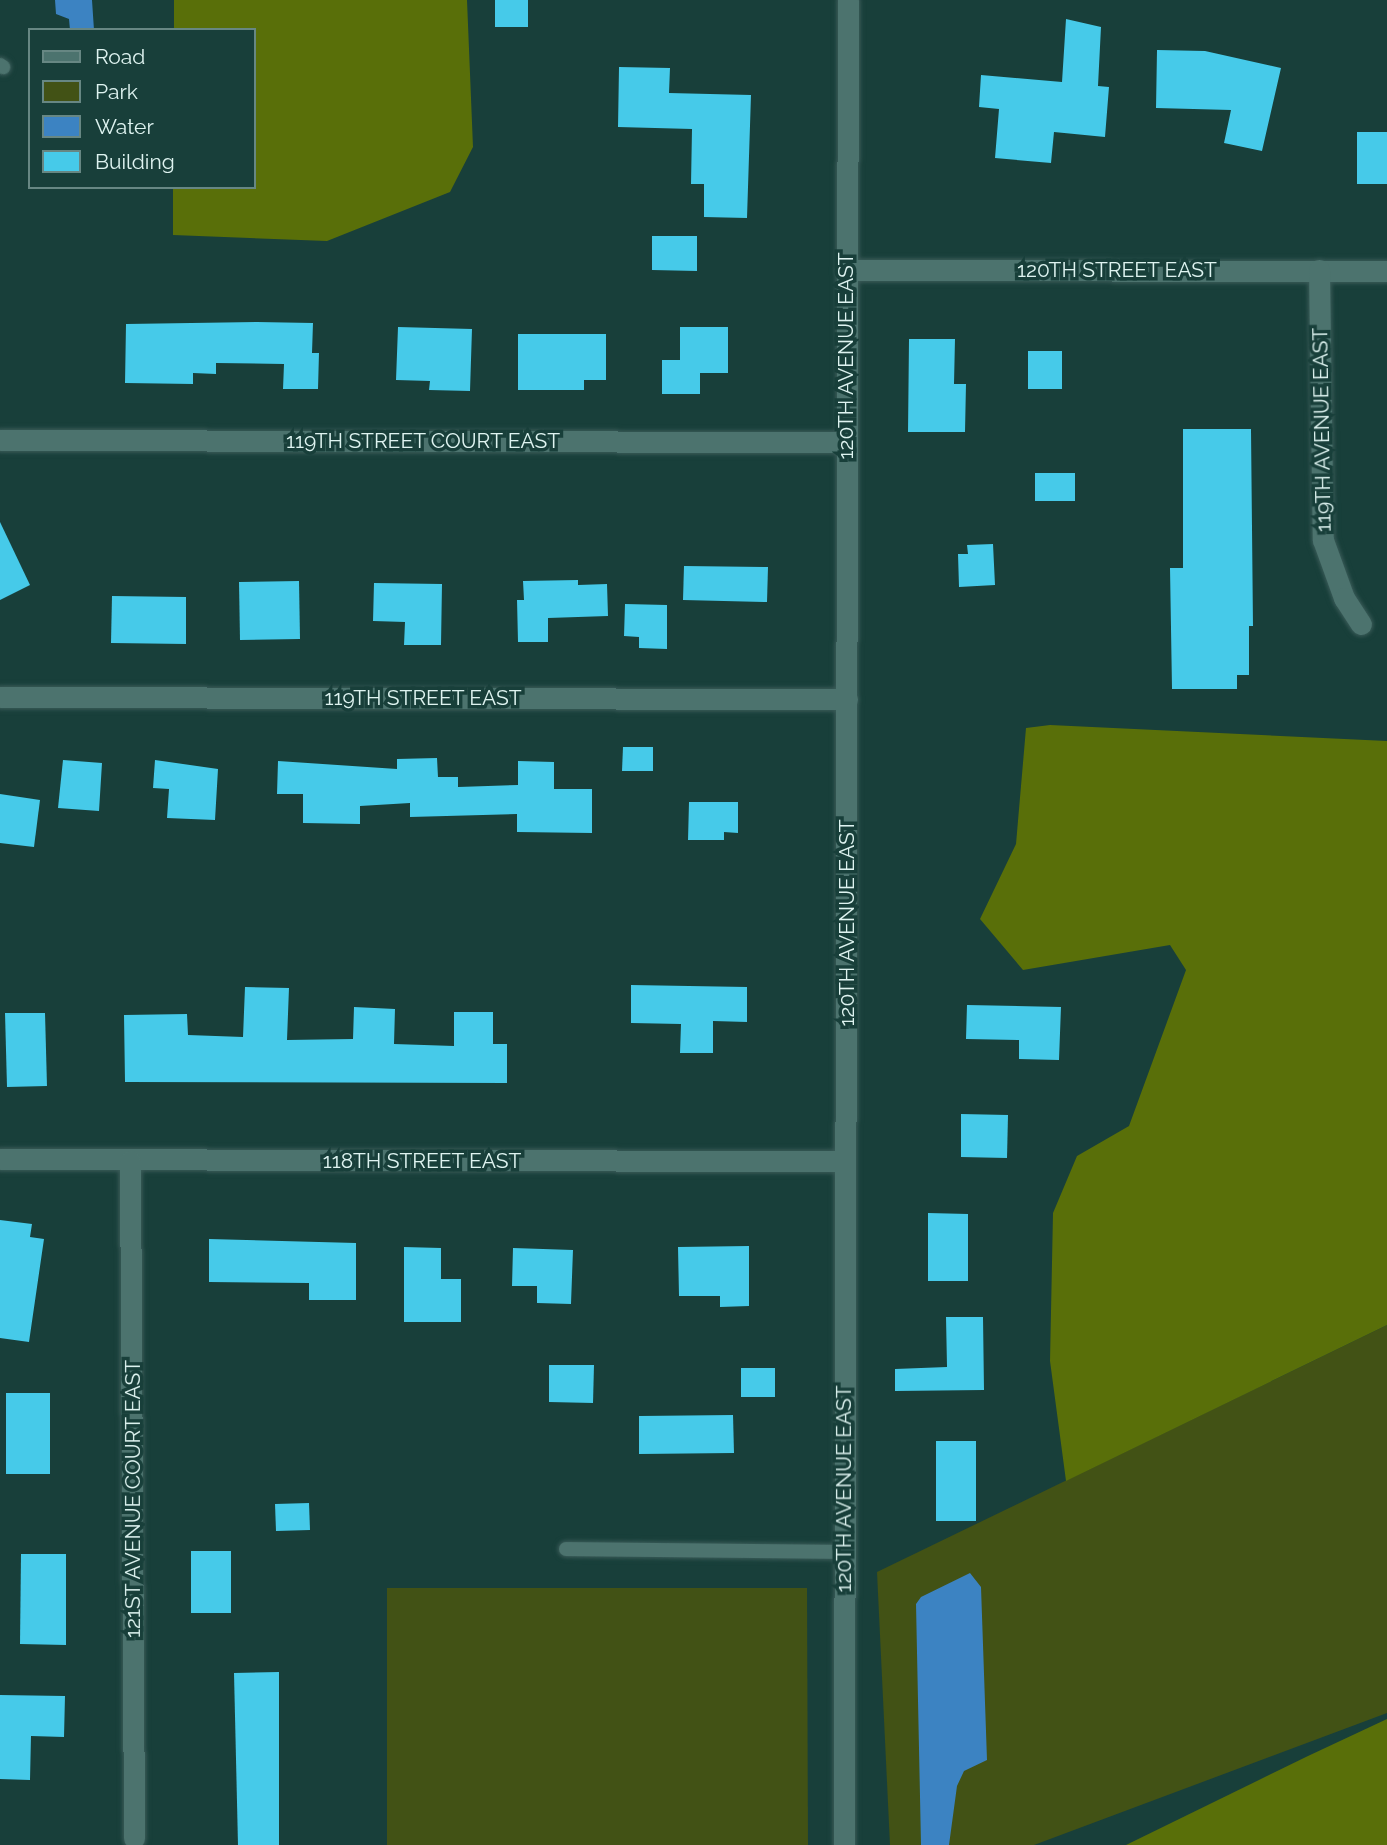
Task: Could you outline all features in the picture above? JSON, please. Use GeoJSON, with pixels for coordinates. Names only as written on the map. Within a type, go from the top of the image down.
{"type":"FeatureCollection","features":[{"type":"Feature","properties":{"kind":"street","name":"120TH AVENUE EAST"},"geometry":{"type":"LineString","coordinates":[[844,1845],[843,1161],[848,0]]}},
{"type":"Feature","properties":{"kind":"street","name":"120TH STREET EAST"},"geometry":{"type":"LineString","coordinates":[[846,270],[1387,271]]}},
{"type":"Feature","properties":{"kind":"street","name":"119TH AVENUE EAST"},"geometry":{"type":"LineString","coordinates":[[1319,270],[1323,540],[1344,598],[1361,624]]}},
{"type":"Feature","properties":{"kind":"street","name":"119TH STREET COURT EAST"},"geometry":{"type":"LineString","coordinates":[[0,440],[846,442]]}},
{"type":"Feature","properties":{"kind":"street","name":"119TH STREET EAST"},"geometry":{"type":"LineString","coordinates":[[0,697],[847,699]]}},
{"type":"Feature","properties":{"kind":"street","name":"118TH STREET EAST"},"geometry":{"type":"LineString","coordinates":[[0,1159],[843,1161]]}},
{"type":"Feature","properties":{"kind":"street","name":"121ST AVENUE COURT EAST"},"geometry":{"type":"LineString","coordinates":[[130,1161],[134,1838]]}},
{"type":"Feature","properties":{"kind":"lane"},"geometry":{"type":"LineString","coordinates":[[566,1549],[844,1552]]}},
{"type":"Feature","properties":{"kind":"green space"},"geometry":{"type":"Polygon","coordinates":[[[174,0],[467,0],[473,147],[450,192],[327,241],[173,235],[173,189],[256,189],[256,28],[174,28],[174,0]]]}},
{"type":"Feature","properties":{"kind":"green space"},"geometry":{"type":"Polygon","coordinates":[[[1050,725],[1387,741],[1387,1325],[1066,1481],[1050,1361],[1053,1213],[1077,1156],[1129,1126],[1186,970],[1170,945],[1023,970],[980,919],[1016,844],[1026,728],[1050,725]]]}},
{"type":"Feature","properties":{"kind":"green space"},"geometry":{"type":"Polygon","coordinates":[[[1387,1325],[1387,1713],[1034,1845],[890,1845],[877,1572],[1387,1325]]]}},
{"type":"Feature","properties":{"kind":"green space"},"geometry":{"type":"Polygon","coordinates":[[[387,1588],[807,1588],[808,1845],[387,1845],[387,1588]]]}},
{"type":"Feature","properties":{"kind":"green space"},"geometry":{"type":"Polygon","coordinates":[[[1387,1719],[1387,1845],[1126,1845],[1308,1756],[1387,1719]]]}},
{"type":"Feature","properties":{"kind":"water"},"geometry":{"type":"Polygon","coordinates":[[[55,0],[92,0],[94,28],[70,28],[69,19],[56,14],[55,0]]]}},
{"type":"Feature","properties":{"kind":"water"},"geometry":{"type":"Polygon","coordinates":[[[970,1573],[981,1587],[987,1760],[964,1771],[957,1786],[949,1845],[921,1845],[916,1604],[921,1597],[970,1573]]]}},
{"type":"Feature","properties":{"kind":"building"},"geometry":{"type":"Polygon","coordinates":[[[495,0],[528,0],[528,27],[495,27],[495,0]]]}},
{"type":"Feature","properties":{"kind":"building"},"geometry":{"type":"Polygon","coordinates":[[[1066,19],[1101,27],[1098,86],[1109,87],[1105,137],[1054,132],[1051,163],[995,158],[999,109],[979,107],[981,75],[1062,82],[1066,19]]]}},
{"type":"Feature","properties":{"kind":"building"},"geometry":{"type":"Polygon","coordinates":[[[1157,50],[1205,51],[1281,68],[1262,151],[1224,143],[1231,110],[1156,108],[1157,50]]]}},
{"type":"Feature","properties":{"kind":"building"},"geometry":{"type":"Polygon","coordinates":[[[619,67],[670,68],[669,93],[751,95],[747,218],[704,217],[704,184],[691,184],[692,129],[618,127],[619,67]]]}},
{"type":"Feature","properties":{"kind":"building"},"geometry":{"type":"Polygon","coordinates":[[[1357,132],[1387,132],[1387,184],[1357,184],[1357,132]]]}},
{"type":"Feature","properties":{"kind":"building"},"geometry":{"type":"Polygon","coordinates":[[[652,236],[697,236],[697,271],[652,270],[652,236]]]}},
{"type":"Feature","properties":{"kind":"building"},"geometry":{"type":"Polygon","coordinates":[[[313,323],[312,353],[319,353],[318,389],[283,389],[284,364],[216,363],[216,374],[193,373],[193,384],[125,383],[126,324],[313,323]]]}},
{"type":"Feature","properties":{"kind":"building"},"geometry":{"type":"Polygon","coordinates":[[[398,327],[472,329],[470,391],[429,390],[430,381],[396,380],[398,327]]]}},
{"type":"Feature","properties":{"kind":"building"},"geometry":{"type":"Polygon","coordinates":[[[680,327],[728,327],[728,373],[700,373],[700,394],[662,394],[662,360],[680,360],[680,327]]]}},
{"type":"Feature","properties":{"kind":"building"},"geometry":{"type":"Polygon","coordinates":[[[518,334],[606,334],[606,380],[584,380],[584,390],[518,390],[518,334]]]}},
{"type":"Feature","properties":{"kind":"building"},"geometry":{"type":"Polygon","coordinates":[[[909,339],[955,339],[954,384],[966,384],[965,432],[908,432],[909,339]]]}},
{"type":"Feature","properties":{"kind":"building"},"geometry":{"type":"Polygon","coordinates":[[[1028,351],[1062,351],[1062,389],[1028,389],[1028,351]]]}},
{"type":"Feature","properties":{"kind":"building"},"geometry":{"type":"Polygon","coordinates":[[[1183,429],[1251,429],[1253,626],[1249,626],[1249,675],[1237,675],[1237,689],[1172,689],[1170,568],[1183,568],[1183,429]]]}},
{"type":"Feature","properties":{"kind":"building"},"geometry":{"type":"Polygon","coordinates":[[[1035,473],[1075,473],[1075,501],[1035,501],[1035,473]]]}},
{"type":"Feature","properties":{"kind":"building"},"geometry":{"type":"Polygon","coordinates":[[[0,522],[30,585],[0,600],[0,522]]]}},
{"type":"Feature","properties":{"kind":"building"},"geometry":{"type":"Polygon","coordinates":[[[993,544],[995,585],[959,587],[958,554],[968,554],[967,545],[993,544]]]}},
{"type":"Feature","properties":{"kind":"building"},"geometry":{"type":"Polygon","coordinates":[[[684,566],[768,567],[767,602],[683,600],[684,566]]]}},
{"type":"Feature","properties":{"kind":"building"},"geometry":{"type":"Polygon","coordinates":[[[578,580],[578,585],[607,584],[608,616],[548,618],[548,642],[518,642],[517,600],[524,600],[523,581],[578,580]]]}},
{"type":"Feature","properties":{"kind":"building"},"geometry":{"type":"Polygon","coordinates":[[[299,581],[300,639],[240,640],[239,582],[299,581]]]}},
{"type":"Feature","properties":{"kind":"building"},"geometry":{"type":"Polygon","coordinates":[[[374,583],[442,584],[441,645],[404,645],[405,622],[373,621],[374,583]]]}},
{"type":"Feature","properties":{"kind":"building"},"geometry":{"type":"Polygon","coordinates":[[[112,596],[186,597],[186,644],[111,643],[112,596]]]}},
{"type":"Feature","properties":{"kind":"building"},"geometry":{"type":"Polygon","coordinates":[[[625,604],[667,605],[667,649],[639,648],[639,637],[624,636],[625,604]]]}},
{"type":"Feature","properties":{"kind":"building"},"geometry":{"type":"Polygon","coordinates":[[[623,747],[653,747],[653,771],[622,771],[623,747]]]}},
{"type":"Feature","properties":{"kind":"building"},"geometry":{"type":"Polygon","coordinates":[[[437,758],[438,777],[458,777],[458,787],[518,785],[518,761],[554,762],[554,789],[592,789],[592,833],[517,832],[517,814],[410,817],[410,803],[360,806],[360,824],[303,823],[303,794],[277,794],[278,761],[397,769],[397,759],[437,758]]]}},
{"type":"Feature","properties":{"kind":"building"},"geometry":{"type":"Polygon","coordinates":[[[63,760],[102,763],[99,811],[58,808],[63,760]]]}},
{"type":"Feature","properties":{"kind":"building"},"geometry":{"type":"Polygon","coordinates":[[[155,760],[218,769],[215,820],[167,818],[169,789],[153,788],[155,760]]]}},
{"type":"Feature","properties":{"kind":"building"},"geometry":{"type":"Polygon","coordinates":[[[0,794],[40,800],[34,847],[0,843],[0,794]]]}},
{"type":"Feature","properties":{"kind":"building"},"geometry":{"type":"Polygon","coordinates":[[[689,802],[738,802],[738,833],[724,832],[724,840],[688,840],[689,802]]]}},
{"type":"Feature","properties":{"kind":"building"},"geometry":{"type":"Polygon","coordinates":[[[631,985],[747,987],[747,1022],[713,1021],[713,1053],[680,1053],[681,1024],[631,1023],[631,985]]]}},
{"type":"Feature","properties":{"kind":"building"},"geometry":{"type":"Polygon","coordinates":[[[245,987],[289,988],[287,1040],[353,1039],[354,1007],[395,1009],[394,1044],[454,1046],[454,1012],[493,1012],[493,1044],[507,1044],[507,1083],[125,1082],[124,1015],[187,1014],[188,1035],[243,1037],[245,987]]]}},
{"type":"Feature","properties":{"kind":"building"},"geometry":{"type":"Polygon","coordinates":[[[967,1005],[1061,1007],[1059,1060],[1019,1059],[1019,1040],[966,1039],[967,1005]]]}},
{"type":"Feature","properties":{"kind":"building"},"geometry":{"type":"Polygon","coordinates":[[[5,1013],[45,1013],[47,1086],[7,1087],[5,1013]]]}},
{"type":"Feature","properties":{"kind":"building"},"geometry":{"type":"Polygon","coordinates":[[[961,1114],[1008,1115],[1007,1158],[961,1157],[961,1114]]]}},
{"type":"Feature","properties":{"kind":"building"},"geometry":{"type":"Polygon","coordinates":[[[928,1213],[968,1214],[968,1281],[928,1281],[928,1213]]]}},
{"type":"Feature","properties":{"kind":"building"},"geometry":{"type":"Polygon","coordinates":[[[0,1220],[32,1224],[30,1237],[44,1239],[29,1342],[0,1338],[0,1220]]]}},
{"type":"Feature","properties":{"kind":"building"},"geometry":{"type":"Polygon","coordinates":[[[209,1239],[356,1243],[356,1300],[309,1300],[309,1283],[209,1282],[209,1239]]]}},
{"type":"Feature","properties":{"kind":"building"},"geometry":{"type":"Polygon","coordinates":[[[749,1246],[749,1306],[720,1307],[720,1296],[679,1296],[678,1247],[749,1246]]]}},
{"type":"Feature","properties":{"kind":"building"},"geometry":{"type":"Polygon","coordinates":[[[404,1247],[441,1248],[441,1279],[461,1279],[461,1322],[404,1322],[404,1247]]]}},
{"type":"Feature","properties":{"kind":"building"},"geometry":{"type":"Polygon","coordinates":[[[513,1248],[573,1250],[571,1304],[537,1303],[537,1286],[512,1286],[513,1248]]]}},
{"type":"Feature","properties":{"kind":"building"},"geometry":{"type":"Polygon","coordinates":[[[946,1317],[983,1317],[984,1390],[895,1391],[895,1369],[947,1367],[946,1317]]]}},
{"type":"Feature","properties":{"kind":"building"},"geometry":{"type":"Polygon","coordinates":[[[549,1365],[594,1365],[593,1403],[549,1402],[549,1365]]]}},
{"type":"Feature","properties":{"kind":"building"},"geometry":{"type":"Polygon","coordinates":[[[741,1368],[775,1368],[775,1397],[741,1397],[741,1368]]]}},
{"type":"Feature","properties":{"kind":"building"},"geometry":{"type":"Polygon","coordinates":[[[6,1393],[50,1393],[50,1474],[6,1474],[6,1393]]]}},
{"type":"Feature","properties":{"kind":"building"},"geometry":{"type":"Polygon","coordinates":[[[733,1415],[734,1453],[639,1454],[639,1416],[733,1415]]]}},
{"type":"Feature","properties":{"kind":"building"},"geometry":{"type":"Polygon","coordinates":[[[936,1441],[976,1441],[976,1521],[936,1521],[936,1441]]]}},
{"type":"Feature","properties":{"kind":"building"},"geometry":{"type":"Polygon","coordinates":[[[309,1503],[310,1530],[276,1531],[275,1504],[309,1503]]]}},
{"type":"Feature","properties":{"kind":"building"},"geometry":{"type":"Polygon","coordinates":[[[191,1551],[231,1551],[231,1613],[191,1613],[191,1551]]]}},
{"type":"Feature","properties":{"kind":"building"},"geometry":{"type":"Polygon","coordinates":[[[21,1554],[66,1554],[66,1645],[20,1644],[21,1554]]]}},
{"type":"Feature","properties":{"kind":"building"},"geometry":{"type":"Polygon","coordinates":[[[279,1672],[279,1845],[238,1845],[234,1673],[279,1672]]]}},
{"type":"Feature","properties":{"kind":"building"},"geometry":{"type":"Polygon","coordinates":[[[0,1695],[65,1696],[64,1737],[31,1736],[30,1780],[0,1779],[0,1695]]]}}]}
